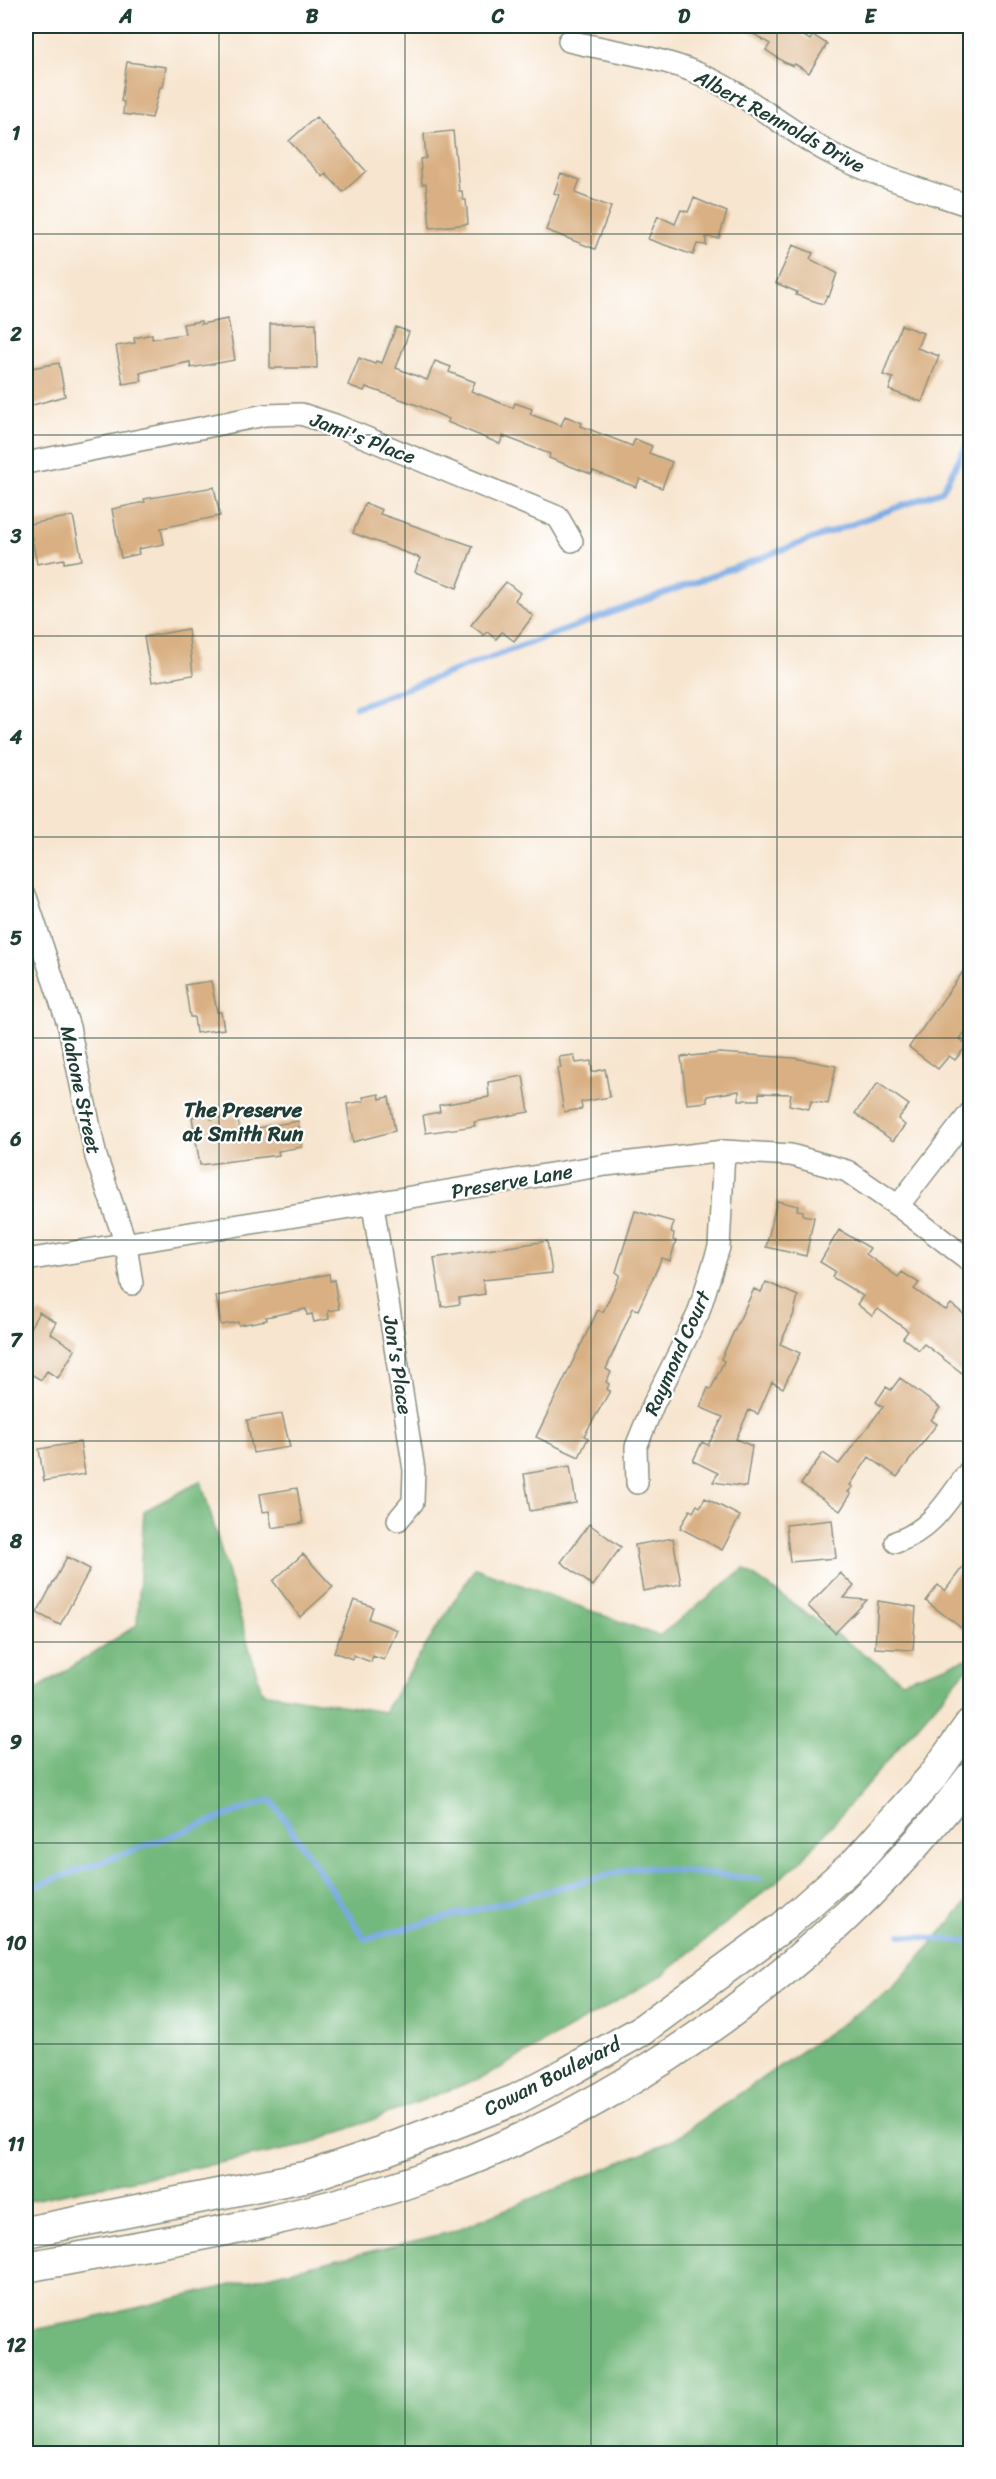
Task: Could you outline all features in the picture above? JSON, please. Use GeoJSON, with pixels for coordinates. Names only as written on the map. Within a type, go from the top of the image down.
{"type":"FeatureCollection","features":[{"type":"Feature","properties":{"kind":"main road","name":"Cowan Boulevard"},"geometry":{"type":"LineString","coordinates":[[26,2232],[309,2176],[381,2152],[515,2100],[639,2032],[784,1926],[856,1862],[933,1776],[970,1724]]}},
{"type":"Feature","properties":{"kind":"main road","name":"Cowan Boulevard"},"geometry":{"type":"LineString","coordinates":[[26,2267],[259,2224],[328,2207],[412,2181],[482,2155],[606,2094],[664,2058],[763,1988],[853,1909],[938,1820],[970,1778]]}},
{"type":"Feature","properties":{"kind":"main road"},"geometry":{"type":"LineString","coordinates":[[252,2188],[259,2224]]}},
{"type":"Feature","properties":{"kind":"street","name":"Albert Rennolds Drive"},"geometry":{"type":"LineString","coordinates":[[569,41],[657,61],[697,73],[725,87],[785,127],[832,154],[881,175],[970,206]]}},
{"type":"Feature","properties":{"kind":"street","name":"Jami's Place"},"geometry":{"type":"LineString","coordinates":[[26,463],[265,415],[302,414],[335,424],[558,517],[572,541]]}},
{"type":"Feature","properties":{"kind":"street","name":"Mahone Street"},"geometry":{"type":"LineString","coordinates":[[26,897],[69,1027],[96,1157],[126,1244],[132,1284]]}},
{"type":"Feature","properties":{"kind":"street"},"geometry":{"type":"LineString","coordinates":[[898,1206],[970,1113]]}},
{"type":"Feature","properties":{"kind":"street","name":"Preserve Lane"},"geometry":{"type":"LineString","coordinates":[[26,1260],[373,1205],[606,1165],[724,1152],[791,1155],[847,1171],[898,1206],[970,1261]]}},
{"type":"Feature","properties":{"kind":"street","name":"Raymond Court"},"geometry":{"type":"LineString","coordinates":[[637,1482],[636,1447],[653,1405],[698,1314],[719,1247],[724,1152]]}},
{"type":"Feature","properties":{"kind":"street","name":"Jon's Place"},"geometry":{"type":"LineString","coordinates":[[373,1205],[414,1470],[413,1502],[398,1520]]}},
{"type":"Feature","properties":{"kind":"street"},"geometry":{"type":"LineString","coordinates":[[896,1542],[916,1535],[933,1519],[970,1470]]}},
{"type":"Feature","properties":{"kind":"green space"},"geometry":{"type":"Polygon","coordinates":[[[201,1481],[262,1692],[384,1712],[475,1568],[659,1636],[744,1569],[902,1681],[970,1658],[970,1665],[800,1862],[663,1975],[488,2075],[304,2146],[26,2201],[26,1696],[137,1625],[144,1511],[201,1481]]]}},
{"type":"Feature","properties":{"kind":"green space"},"geometry":{"type":"Polygon","coordinates":[[[970,1899],[970,2453],[26,2453],[26,2331],[86,2320],[451,2232],[671,2141],[893,1988],[970,1899]]]}},
{"type":"Feature","properties":{"kind":"building"},"geometry":{"type":"Polygon","coordinates":[[[741,26],[788,26],[810,40],[813,35],[827,44],[809,73],[795,64],[793,66],[784,62],[766,50],[770,44],[741,26]]]}},
{"type":"Feature","properties":{"kind":"building"},"geometry":{"type":"Polygon","coordinates":[[[127,62],[166,67],[163,87],[160,87],[152,118],[123,114],[124,102],[121,101],[127,62]]]}},
{"type":"Feature","properties":{"kind":"building"},"geometry":{"type":"Polygon","coordinates":[[[316,117],[366,171],[343,192],[326,174],[323,177],[289,141],[316,117]]]}},
{"type":"Feature","properties":{"kind":"building"},"geometry":{"type":"Polygon","coordinates":[[[453,131],[459,191],[462,191],[463,200],[466,200],[468,224],[430,228],[426,184],[422,184],[420,159],[426,158],[424,134],[453,131]]]}},
{"type":"Feature","properties":{"kind":"building"},"geometry":{"type":"Polygon","coordinates":[[[561,173],[580,180],[575,193],[611,207],[595,249],[546,230],[559,195],[554,193],[561,173]]]}},
{"type":"Feature","properties":{"kind":"building"},"geometry":{"type":"Polygon","coordinates":[[[694,198],[727,212],[719,238],[706,237],[706,245],[697,244],[693,255],[648,239],[658,216],[675,224],[681,210],[688,212],[694,198]]]}},
{"type":"Feature","properties":{"kind":"building"},"geometry":{"type":"Polygon","coordinates":[[[793,245],[813,253],[810,259],[837,273],[829,297],[827,296],[823,304],[796,295],[797,292],[776,283],[793,245]]]}},
{"type":"Feature","properties":{"kind":"building"},"geometry":{"type":"Polygon","coordinates":[[[228,319],[235,360],[191,368],[190,362],[151,370],[140,373],[142,381],[123,384],[116,346],[135,343],[134,338],[152,334],[152,339],[185,334],[183,324],[201,321],[201,324],[228,319]]]}},
{"type":"Feature","properties":{"kind":"building"},"geometry":{"type":"Polygon","coordinates":[[[316,323],[317,368],[270,368],[270,324],[316,323]]]}},
{"type":"Feature","properties":{"kind":"building"},"geometry":{"type":"Polygon","coordinates":[[[901,325],[923,333],[917,348],[939,356],[922,402],[889,390],[893,378],[883,375],[901,325]]]}},
{"type":"Feature","properties":{"kind":"building"},"geometry":{"type":"Polygon","coordinates":[[[396,327],[409,332],[396,368],[427,380],[435,361],[451,367],[449,372],[475,382],[471,391],[513,408],[515,403],[532,409],[530,414],[561,426],[565,416],[582,423],[581,426],[632,446],[635,439],[652,446],[649,453],[672,462],[662,488],[640,479],[636,487],[593,471],[591,474],[549,458],[550,454],[503,436],[500,444],[447,422],[449,419],[417,405],[366,387],[364,391],[348,385],[359,358],[375,364],[376,361],[382,363],[396,327]]]}},
{"type":"Feature","properties":{"kind":"building"},"geometry":{"type":"Polygon","coordinates":[[[59,363],[65,396],[26,407],[26,369],[59,363]]]}},
{"type":"Feature","properties":{"kind":"building"},"geometry":{"type":"Polygon","coordinates":[[[214,487],[220,516],[161,528],[164,544],[138,549],[139,554],[121,558],[112,509],[145,502],[144,499],[214,487]]]}},
{"type":"Feature","properties":{"kind":"building"},"geometry":{"type":"Polygon","coordinates":[[[365,503],[382,510],[380,514],[473,546],[457,588],[415,572],[420,558],[353,533],[365,503]]]}},
{"type":"Feature","properties":{"kind":"building"},"geometry":{"type":"Polygon","coordinates":[[[73,516],[82,560],[64,563],[64,559],[37,564],[29,524],[73,516]]]}},
{"type":"Feature","properties":{"kind":"building"},"geometry":{"type":"Polygon","coordinates":[[[506,582],[520,593],[515,600],[533,616],[514,641],[502,632],[496,639],[487,632],[484,635],[471,625],[506,582]]]}},
{"type":"Feature","properties":{"kind":"building"},"geometry":{"type":"Polygon","coordinates":[[[188,629],[193,675],[152,682],[144,637],[188,629]]]}},
{"type":"Feature","properties":{"kind":"building"},"geometry":{"type":"Polygon","coordinates":[[[970,962],[970,1025],[960,1039],[967,1045],[955,1060],[949,1056],[938,1069],[909,1047],[970,962]]]}},
{"type":"Feature","properties":{"kind":"building"},"geometry":{"type":"Polygon","coordinates":[[[211,981],[217,1012],[221,1012],[224,1029],[196,1033],[194,1017],[190,1017],[185,985],[211,981]]]}},
{"type":"Feature","properties":{"kind":"building"},"geometry":{"type":"Polygon","coordinates":[[[719,1053],[794,1058],[836,1066],[828,1104],[811,1101],[809,1109],[789,1105],[791,1094],[759,1093],[759,1100],[739,1100],[739,1091],[707,1096],[707,1102],[687,1104],[681,1057],[719,1053]]]}},
{"type":"Feature","properties":{"kind":"building"},"geometry":{"type":"Polygon","coordinates":[[[574,1055],[576,1063],[591,1061],[592,1072],[605,1069],[610,1097],[581,1102],[582,1109],[564,1112],[557,1068],[561,1068],[559,1057],[574,1055]]]}},
{"type":"Feature","properties":{"kind":"building"},"geometry":{"type":"Polygon","coordinates":[[[523,1076],[529,1112],[474,1122],[475,1126],[426,1133],[423,1115],[440,1112],[439,1105],[489,1097],[488,1082],[523,1076]]]}},
{"type":"Feature","properties":{"kind":"building"},"geometry":{"type":"Polygon","coordinates":[[[878,1083],[909,1105],[898,1119],[905,1125],[893,1141],[855,1113],[878,1083]]]}},
{"type":"Feature","properties":{"kind":"building"},"geometry":{"type":"Polygon","coordinates":[[[379,1094],[380,1099],[389,1097],[395,1131],[353,1142],[347,1104],[364,1101],[363,1097],[379,1094]]]}},
{"type":"Feature","properties":{"kind":"building"},"geometry":{"type":"Polygon","coordinates":[[[210,1113],[211,1119],[237,1115],[240,1131],[298,1121],[302,1147],[278,1151],[279,1155],[200,1165],[192,1117],[210,1113]]]}},
{"type":"Feature","properties":{"kind":"building"},"geometry":{"type":"Polygon","coordinates":[[[777,1201],[798,1206],[797,1210],[803,1211],[803,1215],[814,1217],[806,1256],[766,1247],[777,1201]]]}},
{"type":"Feature","properties":{"kind":"building"},"geometry":{"type":"Polygon","coordinates":[[[635,1211],[674,1222],[671,1232],[674,1233],[673,1240],[676,1241],[670,1261],[662,1258],[638,1310],[633,1308],[606,1369],[611,1372],[606,1382],[609,1384],[607,1390],[610,1391],[584,1436],[588,1438],[579,1457],[536,1437],[598,1310],[603,1312],[620,1275],[616,1272],[635,1211]]]}},
{"type":"Feature","properties":{"kind":"building"},"geometry":{"type":"Polygon","coordinates":[[[839,1230],[870,1248],[866,1254],[898,1277],[902,1272],[919,1283],[914,1289],[940,1307],[946,1310],[951,1304],[970,1319],[970,1379],[924,1344],[919,1350],[903,1338],[908,1331],[878,1309],[872,1316],[857,1304],[863,1296],[832,1277],[835,1271],[820,1262],[839,1230]]]}},
{"type":"Feature","properties":{"kind":"building"},"geometry":{"type":"Polygon","coordinates":[[[547,1241],[552,1273],[483,1280],[485,1294],[459,1298],[460,1304],[442,1307],[434,1258],[547,1241]]]}},
{"type":"Feature","properties":{"kind":"building"},"geometry":{"type":"Polygon","coordinates":[[[329,1274],[330,1281],[334,1280],[339,1309],[328,1311],[329,1319],[314,1322],[312,1314],[307,1315],[306,1309],[266,1317],[267,1320],[239,1325],[238,1322],[221,1325],[216,1296],[329,1274]]]}},
{"type":"Feature","properties":{"kind":"building"},"geometry":{"type":"Polygon","coordinates":[[[766,1282],[798,1296],[793,1316],[780,1344],[800,1353],[783,1388],[772,1382],[758,1414],[749,1410],[736,1439],[752,1446],[746,1487],[713,1482],[718,1473],[693,1461],[702,1442],[708,1445],[723,1417],[700,1407],[724,1361],[721,1359],[754,1289],[761,1292],[766,1282]]]}},
{"type":"Feature","properties":{"kind":"building"},"geometry":{"type":"Polygon","coordinates":[[[39,1312],[56,1322],[50,1333],[75,1350],[58,1378],[47,1371],[41,1380],[26,1371],[26,1335],[39,1312]]]}},
{"type":"Feature","properties":{"kind":"building"},"geometry":{"type":"Polygon","coordinates":[[[900,1378],[940,1408],[931,1420],[937,1424],[897,1477],[869,1457],[850,1485],[853,1487],[848,1492],[851,1494],[840,1511],[801,1484],[823,1453],[839,1464],[883,1407],[876,1402],[886,1387],[891,1390],[900,1378]]]}},
{"type":"Feature","properties":{"kind":"building"},"geometry":{"type":"Polygon","coordinates":[[[282,1414],[290,1447],[253,1453],[247,1420],[282,1414]]]}},
{"type":"Feature","properties":{"kind":"building"},"geometry":{"type":"Polygon","coordinates":[[[80,1442],[85,1474],[44,1481],[39,1449],[80,1442]]]}},
{"type":"Feature","properties":{"kind":"building"},"geometry":{"type":"Polygon","coordinates":[[[570,1466],[576,1503],[530,1511],[524,1474],[570,1466]]]}},
{"type":"Feature","properties":{"kind":"building"},"geometry":{"type":"Polygon","coordinates":[[[297,1488],[303,1523],[272,1528],[269,1511],[263,1512],[260,1494],[297,1488]]]}},
{"type":"Feature","properties":{"kind":"building"},"geometry":{"type":"Polygon","coordinates":[[[705,1498],[740,1516],[722,1550],[680,1528],[690,1510],[693,1512],[697,1505],[700,1507],[705,1498]]]}},
{"type":"Feature","properties":{"kind":"building"},"geometry":{"type":"Polygon","coordinates":[[[832,1520],[836,1558],[790,1562],[786,1525],[832,1520]]]}},
{"type":"Feature","properties":{"kind":"building"},"geometry":{"type":"Polygon","coordinates":[[[589,1524],[621,1547],[593,1586],[561,1562],[589,1524]]]}},
{"type":"Feature","properties":{"kind":"building"},"geometry":{"type":"Polygon","coordinates":[[[673,1538],[681,1584],[643,1591],[635,1545],[673,1538]]]}},
{"type":"Feature","properties":{"kind":"building"},"geometry":{"type":"Polygon","coordinates":[[[303,1554],[333,1587],[300,1617],[273,1581],[303,1554]]]}},
{"type":"Feature","properties":{"kind":"building"},"geometry":{"type":"Polygon","coordinates":[[[67,1557],[90,1569],[60,1625],[37,1613],[67,1557]]]}},
{"type":"Feature","properties":{"kind":"building"},"geometry":{"type":"Polygon","coordinates":[[[970,1557],[970,1621],[964,1630],[926,1601],[938,1585],[945,1591],[970,1557]]]}},
{"type":"Feature","properties":{"kind":"building"},"geometry":{"type":"Polygon","coordinates":[[[840,1573],[854,1586],[844,1598],[867,1600],[835,1633],[808,1606],[840,1573]]]}},
{"type":"Feature","properties":{"kind":"building"},"geometry":{"type":"Polygon","coordinates":[[[354,1600],[373,1607],[369,1619],[397,1630],[384,1660],[373,1656],[371,1662],[353,1655],[352,1659],[334,1652],[354,1600]]]}},
{"type":"Feature","properties":{"kind":"building"},"geometry":{"type":"Polygon","coordinates":[[[878,1601],[916,1607],[913,1650],[875,1648],[878,1601]]]}},
{"type":"Feature","properties":{"kind":"waterway"},"geometry":{"type":"LineString","coordinates":[[356,707],[942,491],[970,438]]}},
{"type":"Feature","properties":{"kind":"waterway"},"geometry":{"type":"LineString","coordinates":[[26,1890],[271,1799],[365,1939],[638,1867],[759,1879]]}},
{"type":"Feature","properties":{"kind":"waterway"},"geometry":{"type":"LineString","coordinates":[[901,1935],[970,1942]]}},
{"type":"Feature","properties":{"kind":"district","name":"The Preserve at Smith Run"},"geometry":{"type":"Point","coordinates":[243,1122]}}]}
